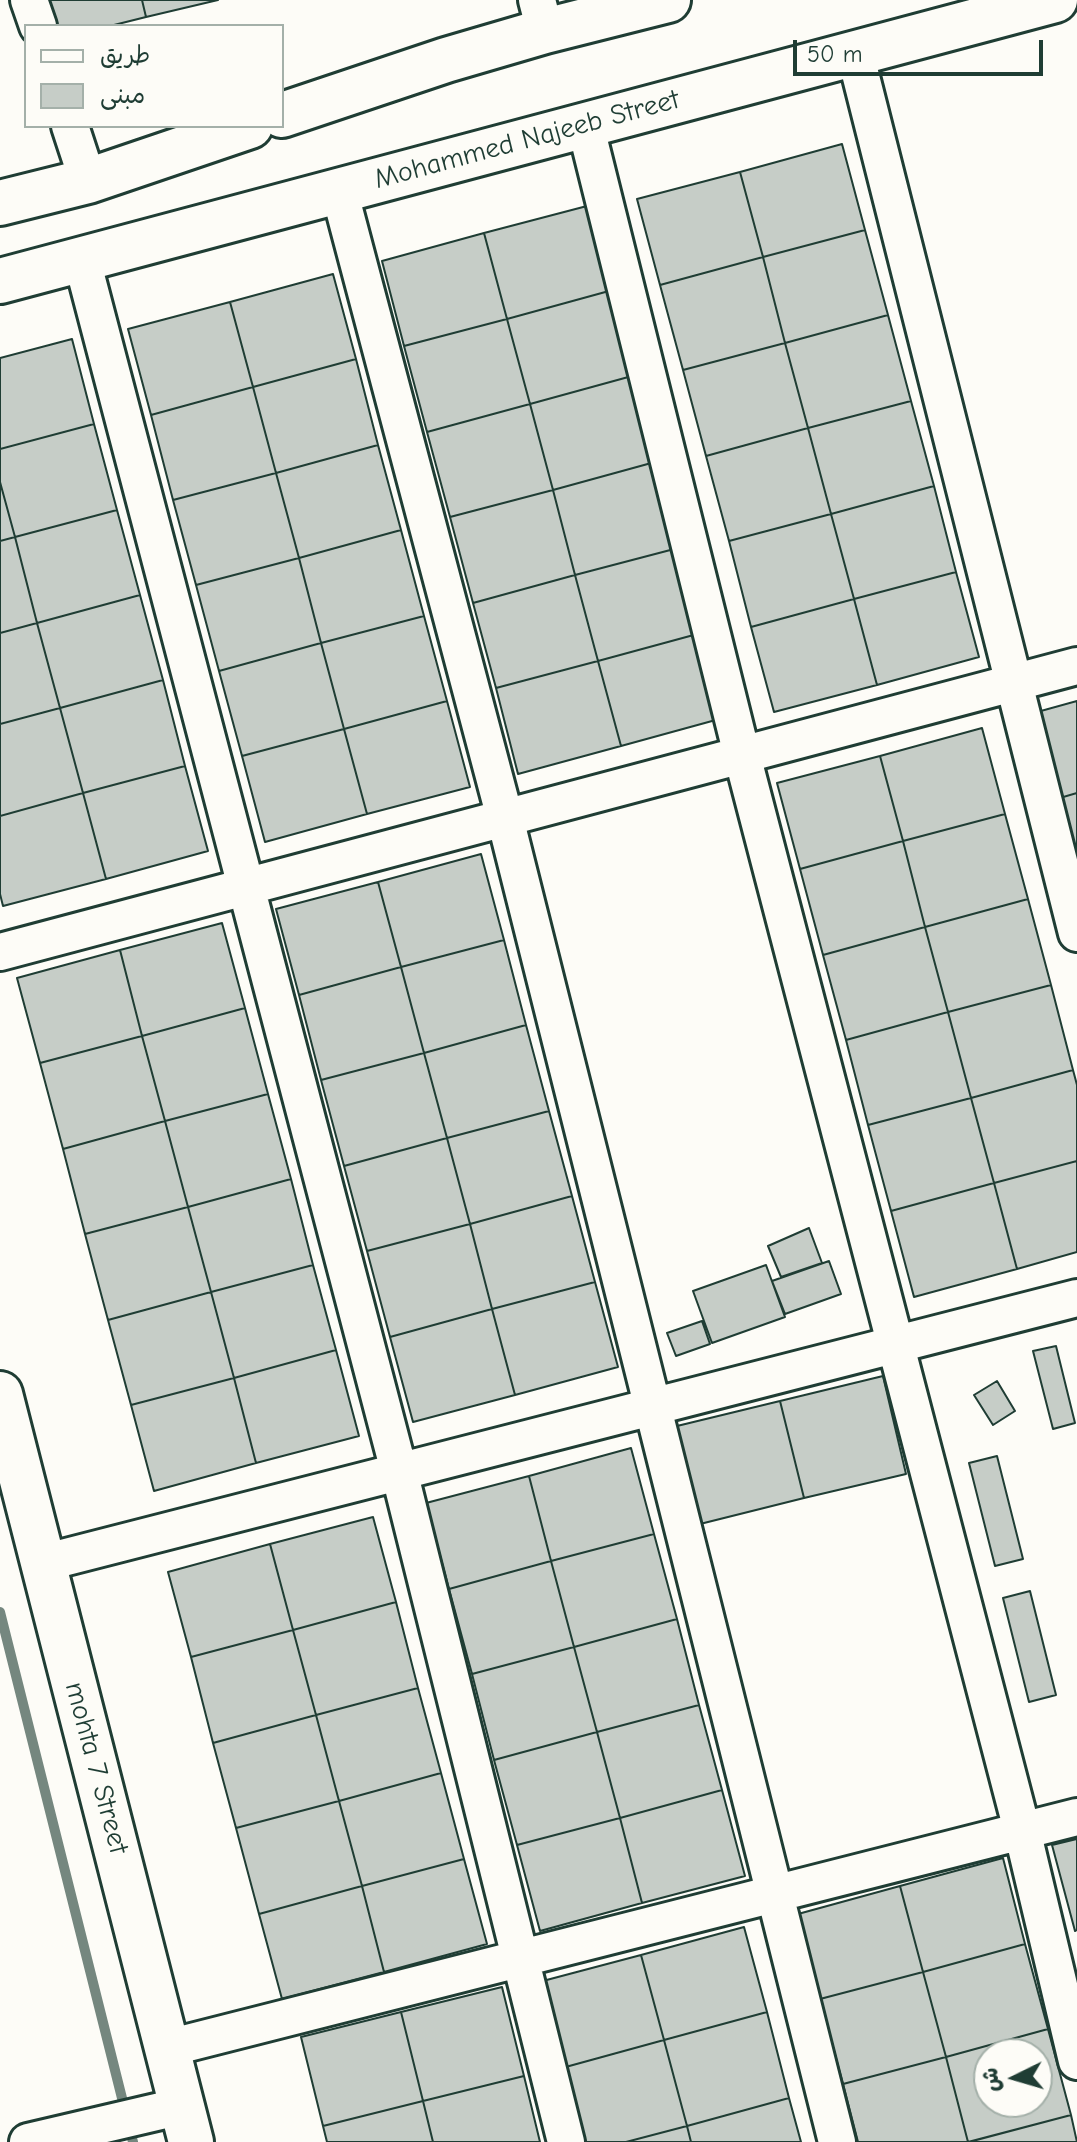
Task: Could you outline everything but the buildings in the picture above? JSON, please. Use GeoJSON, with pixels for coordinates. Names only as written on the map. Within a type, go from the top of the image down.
{"type":"FeatureCollection","features":[{"type":"Feature","properties":{"kind":"main road"},"geometry":{"type":"LineString","coordinates":[[284,114],[446,60],[541,15],[668,0]]}},
{"type":"Feature","properties":{"kind":"main road","name":"Mohammed Najeeb Street"},"geometry":{"type":"LineString","coordinates":[[0,281],[1055,0]]}},
{"type":"Feature","properties":{"kind":"main road"},"geometry":{"type":"LineString","coordinates":[[0,203],[88,181],[244,128]]}},
{"type":"Feature","properties":{"kind":"main road","name":"mohta 7 Street"},"geometry":{"type":"LineString","coordinates":[[1,1399],[187,2124]]}},
{"type":"Feature","properties":{"kind":"street"},"geometry":{"type":"LineString","coordinates":[[29,0],[37,24]]}},
{"type":"Feature","properties":{"kind":"street"},"geometry":{"type":"LineString","coordinates":[[855,53],[1077,933]]}},
{"type":"Feature","properties":{"kind":"street"},"geometry":{"type":"LineString","coordinates":[[585,124],[742,755],[1022,1830],[1077,2061]]}},
{"type":"Feature","properties":{"kind":"street"},"geometry":{"type":"LineString","coordinates":[[71,128],[88,181]]}},
{"type":"Feature","properties":{"kind":"street"},"geometry":{"type":"LineString","coordinates":[[339,190],[505,818],[837,2142]]}},
{"type":"Feature","properties":{"kind":"street"},"geometry":{"type":"LineString","coordinates":[[82,260],[399,1471],[566,2142]]}},
{"type":"Feature","properties":{"kind":"street"},"geometry":{"type":"LineString","coordinates":[[0,952],[1077,666]]}},
{"type":"Feature","properties":{"kind":"street"},"geometry":{"type":"LineString","coordinates":[[43,1563],[1077,1298]]}},
{"type":"Feature","properties":{"kind":"street"},"geometry":{"type":"LineString","coordinates":[[168,2048],[1077,1817]]}},
{"type":"Feature","properties":{"kind":"street"},"geometry":{"type":"LineString","coordinates":[[28,2142],[187,2124]]}},
{"type":"Feature","properties":{"kind":"waterway"},"geometry":{"type":"LineString","coordinates":[[0,1612],[133,2142]]}}]}
